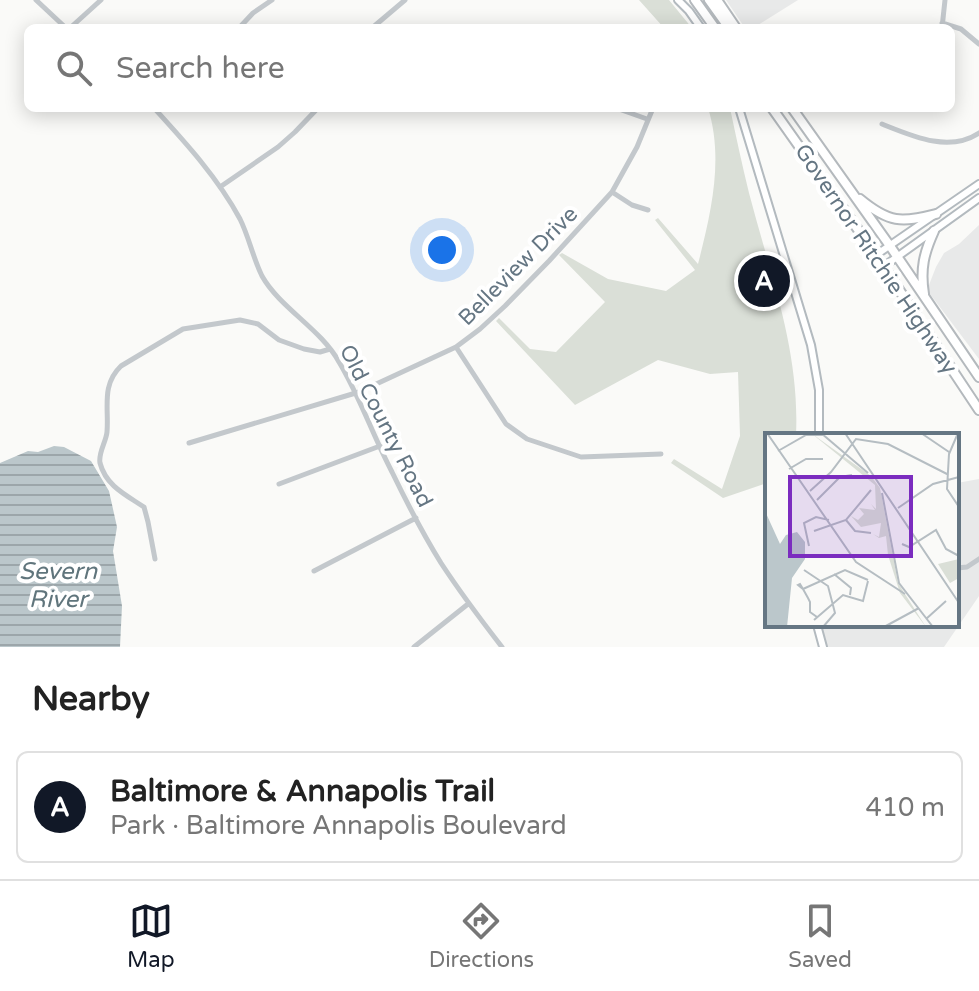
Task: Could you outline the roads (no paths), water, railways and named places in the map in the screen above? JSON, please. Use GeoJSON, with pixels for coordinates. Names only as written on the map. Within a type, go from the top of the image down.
{"type":"FeatureCollection","features":[{"type":"Feature","properties":{"kind":"highway"},"geometry":{"type":"LineString","coordinates":[[695,0],[712,24]]}},
{"type":"Feature","properties":{"kind":"highway"},"geometry":{"type":"LineString","coordinates":[[709,0],[726,24]]}},
{"type":"Feature","properties":{"kind":"highway"},"geometry":{"type":"LineString","coordinates":[[717,0],[733,24]]}},
{"type":"Feature","properties":{"kind":"highway","name":"Governor Ritchie Highway"},"geometry":{"type":"LineString","coordinates":[[775,112],[876,255],[979,410]]}},
{"type":"Feature","properties":{"kind":"highway","name":"Governor Ritchie Highway"},"geometry":{"type":"LineString","coordinates":[[795,112],[979,377]]}},
{"type":"Feature","properties":{"kind":"highway"},"geometry":{"type":"LineString","coordinates":[[850,189],[889,218],[908,221],[936,214]]}},
{"type":"Feature","properties":{"kind":"highway"},"geometry":{"type":"LineString","coordinates":[[925,298],[921,271],[934,231]]}},
{"type":"Feature","properties":{"kind":"street"},"geometry":{"type":"LineString","coordinates":[[36,0],[63,24]]}},
{"type":"Feature","properties":{"kind":"street"},"geometry":{"type":"LineString","coordinates":[[73,24],[101,0]]}},
{"type":"Feature","properties":{"kind":"street"},"geometry":{"type":"LineString","coordinates":[[243,24],[272,0]]}},
{"type":"Feature","properties":{"kind":"street"},"geometry":{"type":"LineString","coordinates":[[377,24],[405,0]]}},
{"type":"Feature","properties":{"kind":"street"},"geometry":{"type":"LineString","coordinates":[[678,0],[698,24]]}},
{"type":"Feature","properties":{"kind":"street"},"geometry":{"type":"LineString","coordinates":[[942,24],[945,0]]}},
{"type":"Feature","properties":{"kind":"street"},"geometry":{"type":"LineString","coordinates":[[955,28],[979,44]]}},
{"type":"Feature","properties":{"kind":"street","name":"Old County Road"},"geometry":{"type":"LineString","coordinates":[[159,112],[220,187],[239,218],[263,278],[330,349],[355,392],[434,551],[468,604],[502,647]]}},
{"type":"Feature","properties":{"kind":"street"},"geometry":{"type":"LineString","coordinates":[[220,187],[278,147],[314,112]]}},
{"type":"Feature","properties":{"kind":"street"},"geometry":{"type":"LineString","coordinates":[[627,112],[647,119]]}},
{"type":"Feature","properties":{"kind":"street","name":"Belleview Drive"},"geometry":{"type":"LineString","coordinates":[[189,443],[359,392],[456,347],[505,306],[612,192],[637,147],[651,112]]}},
{"type":"Feature","properties":{"kind":"street"},"geometry":{"type":"LineString","coordinates":[[740,112],[811,345],[819,390],[819,433]]}},
{"type":"Feature","properties":{"kind":"street"},"geometry":{"type":"LineString","coordinates":[[882,124],[923,140],[939,142],[954,142],[979,133]]}},
{"type":"Feature","properties":{"kind":"street"},"geometry":{"type":"LineString","coordinates":[[876,255],[979,184]]}},
{"type":"Feature","properties":{"kind":"street"},"geometry":{"type":"LineString","coordinates":[[612,192],[632,205],[648,210]]}},
{"type":"Feature","properties":{"kind":"street"},"geometry":{"type":"LineString","coordinates":[[883,267],[979,198]]}},
{"type":"Feature","properties":{"kind":"street"},"geometry":{"type":"LineString","coordinates":[[155,559],[144,507],[111,484],[101,464],[106,400],[114,373],[175,331],[212,323],[249,321],[279,340],[304,349],[320,352],[330,349]]}},
{"type":"Feature","properties":{"kind":"street"},"geometry":{"type":"LineString","coordinates":[[456,347],[506,424],[527,439],[581,457],[661,454]]}},
{"type":"Feature","properties":{"kind":"street"},"geometry":{"type":"LineString","coordinates":[[279,484],[380,446]]}},
{"type":"Feature","properties":{"kind":"street"},"geometry":{"type":"LineString","coordinates":[[314,571],[416,518]]}},
{"type":"Feature","properties":{"kind":"street"},"geometry":{"type":"LineString","coordinates":[[959,568],[967,567],[979,559]]}},
{"type":"Feature","properties":{"kind":"street"},"geometry":{"type":"LineString","coordinates":[[414,647],[468,604]]}},
{"type":"Feature","properties":{"kind":"street"},"geometry":{"type":"LineString","coordinates":[[818,627],[823,647]]}},
{"type":"Feature","properties":{"kind":"water","name":"Severn River"},"geometry":{"type":"Polygon","coordinates":[[[54,446],[64,447],[91,461],[109,491],[117,527],[113,551],[122,606],[120,647],[0,647],[0,463],[28,451],[38,452],[54,446]]]}},
{"type":"Feature","properties":{"kind":"place","name":"Baltimore & Annapolis Trail"},"geometry":{"type":"Point","coordinates":[764,281]}}]}
